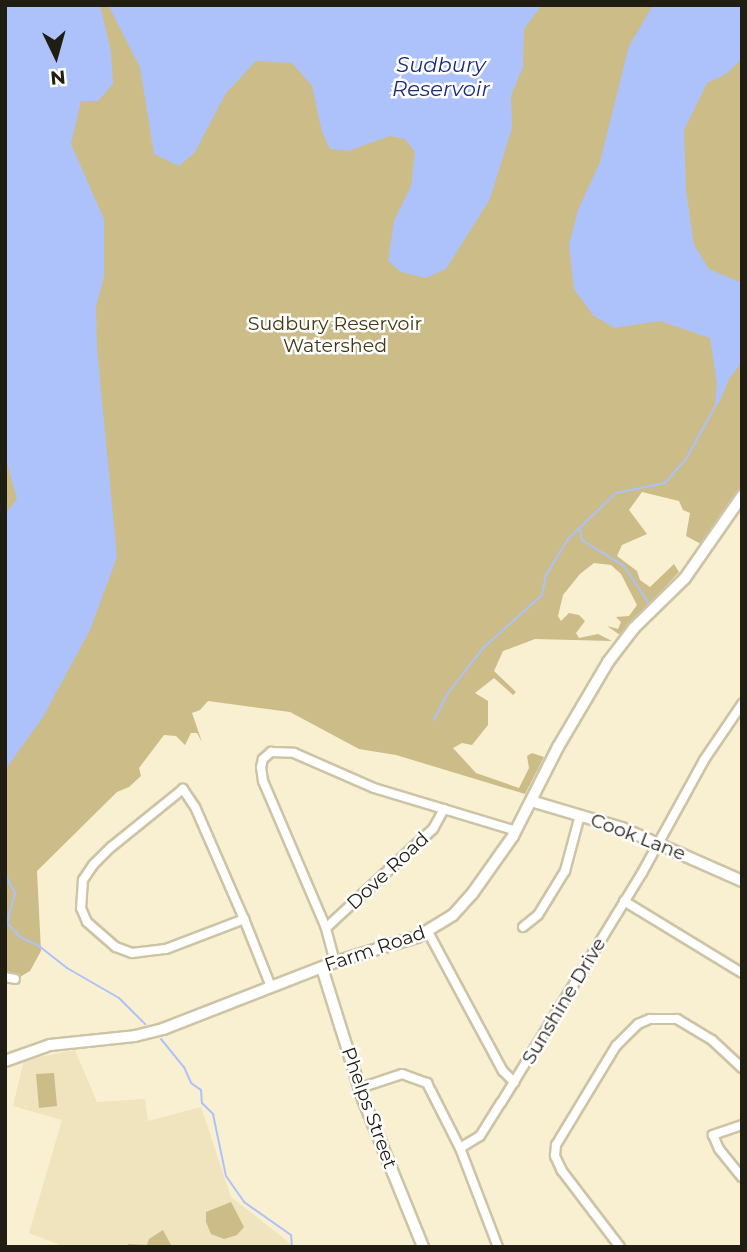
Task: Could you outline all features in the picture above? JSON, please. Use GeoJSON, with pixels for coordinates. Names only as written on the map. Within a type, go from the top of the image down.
{"type":"FeatureCollection","features":[{"type":"Feature","properties":{"kind":"street","name":"Farm Road"},"geometry":{"type":"LineString","coordinates":[[5,1061],[50,1045],[149,1032],[335,962],[428,932],[463,905],[516,831],[578,710],[608,662],[634,628],[685,578],[742,496]]}},
{"type":"Feature","properties":{"kind":"street","name":"Sunshine Drive"},"geometry":{"type":"LineString","coordinates":[[460,1148],[480,1136],[658,844],[698,770],[742,704]]}},
{"type":"Feature","properties":{"kind":"street"},"geometry":{"type":"LineString","coordinates":[[335,962],[326,928],[263,781],[263,759],[271,752],[294,754],[351,780],[516,831]]}},
{"type":"Feature","properties":{"kind":"street"},"geometry":{"type":"LineString","coordinates":[[244,919],[166,949],[132,953],[116,947],[87,922],[81,908],[83,880],[111,847],[183,789],[195,807],[244,919],[271,987]]}},
{"type":"Feature","properties":{"kind":"street","name":"Cook Lane"},"geometry":{"type":"LineString","coordinates":[[531,801],[622,828],[742,881]]}},
{"type":"Feature","properties":{"kind":"street","name":"Dove Road"},"geometry":{"type":"LineString","coordinates":[[326,928],[433,829],[444,809]]}},
{"type":"Feature","properties":{"kind":"street"},"geometry":{"type":"LineString","coordinates":[[523,928],[536,918],[565,871],[580,815]]}},
{"type":"Feature","properties":{"kind":"street"},"geometry":{"type":"LineString","coordinates":[[624,901],[742,973]]}},
{"type":"Feature","properties":{"kind":"street"},"geometry":{"type":"LineString","coordinates":[[428,932],[503,1071],[514,1082]]}},
{"type":"Feature","properties":{"kind":"street","name":"Phelps Street"},"geometry":{"type":"LineString","coordinates":[[322,968],[360,1088],[422,1247]]}},
{"type":"Feature","properties":{"kind":"street"},"geometry":{"type":"LineString","coordinates":[[620,1247],[562,1171],[555,1156],[556,1145],[616,1046],[638,1024],[650,1019],[677,1019],[712,1040],[742,1068]]}},
{"type":"Feature","properties":{"kind":"street"},"geometry":{"type":"LineString","coordinates":[[360,1088],[402,1074],[427,1083],[460,1148],[498,1247]]}},
{"type":"Feature","properties":{"kind":"street"},"geometry":{"type":"LineString","coordinates":[[742,1125],[715,1132],[713,1135],[719,1149],[742,1177]]}},
{"type":"Feature","properties":{"kind":"shaded area"},"geometry":{"type":"Polygon","coordinates":[[[75,1050],[97,1102],[145,1099],[148,1121],[201,1107],[231,1197],[291,1244],[288,1247],[65,1247],[29,1233],[62,1120],[13,1106],[24,1060],[75,1050]]]}},
{"type":"Feature","properties":{"kind":"green space","name":"Sudbury Reservoir Watershed"},"geometry":{"type":"Polygon","coordinates":[[[5,5],[742,5],[742,486],[703,545],[686,536],[690,513],[683,510],[679,501],[642,492],[629,510],[647,534],[622,545],[617,556],[637,571],[640,580],[650,587],[674,564],[679,572],[620,635],[607,626],[618,629],[621,622],[616,617],[629,616],[637,605],[621,574],[611,565],[594,563],[580,574],[563,595],[558,616],[561,621],[569,613],[579,615],[585,621],[576,633],[579,638],[598,634],[612,641],[535,639],[503,651],[494,671],[516,692],[513,695],[494,678],[475,693],[488,701],[488,725],[472,745],[462,743],[453,748],[476,773],[519,788],[529,768],[527,756],[532,753],[544,757],[525,794],[396,755],[359,749],[290,712],[208,701],[200,710],[192,713],[202,742],[197,733],[191,733],[185,745],[176,736],[164,735],[139,768],[141,776],[129,787],[117,792],[37,871],[41,951],[30,971],[20,977],[5,974],[5,5]]]}},
{"type":"Feature","properties":{"kind":"green space"},"geometry":{"type":"Polygon","coordinates":[[[54,1073],[57,1106],[39,1108],[36,1074],[54,1073]]]}},
{"type":"Feature","properties":{"kind":"green space"},"geometry":{"type":"Polygon","coordinates":[[[231,1202],[244,1227],[237,1235],[224,1239],[211,1234],[206,1222],[206,1212],[231,1202]]]}},
{"type":"Feature","properties":{"kind":"green space"},"geometry":{"type":"Polygon","coordinates":[[[163,1230],[172,1247],[128,1247],[128,1244],[147,1245],[149,1239],[163,1230]]]}},
{"type":"Feature","properties":{"kind":"water"},"geometry":{"type":"Polygon","coordinates":[[[5,5],[100,5],[111,52],[113,84],[98,101],[81,101],[71,144],[104,219],[104,277],[96,307],[97,348],[117,557],[90,630],[43,717],[5,770],[5,514],[17,499],[5,456],[5,5]]]}},
{"type":"Feature","properties":{"kind":"water","name":"Sudbury Reservoir"},"geometry":{"type":"Polygon","coordinates":[[[108,5],[542,5],[524,29],[523,67],[511,96],[512,128],[490,199],[446,269],[426,278],[401,272],[388,261],[394,221],[411,186],[415,152],[405,139],[390,136],[348,151],[330,149],[322,132],[312,86],[292,63],[256,61],[226,93],[195,152],[179,166],[154,154],[140,67],[108,5]]]}},
{"type":"Feature","properties":{"kind":"water"},"geometry":{"type":"Polygon","coordinates":[[[653,5],[742,5],[742,59],[726,74],[707,83],[684,130],[686,191],[694,245],[709,269],[742,283],[742,362],[729,379],[719,403],[715,403],[717,384],[710,338],[660,321],[614,328],[593,315],[574,289],[569,245],[578,210],[600,162],[629,46],[653,5]]]}},
{"type":"Feature","properties":{"kind":"waterway"},"geometry":{"type":"LineString","coordinates":[[434,720],[448,693],[483,648],[542,595],[546,575],[568,539],[616,493],[665,483],[686,459],[717,403]]}},
{"type":"Feature","properties":{"kind":"waterway"},"geometry":{"type":"LineString","coordinates":[[580,529],[582,540],[624,566],[650,605]]}},
{"type":"Feature","properties":{"kind":"waterway"},"geometry":{"type":"LineString","coordinates":[[5,875],[15,893],[7,923],[20,937],[39,946],[67,968],[119,998],[145,1024]]}},
{"type":"Feature","properties":{"kind":"waterway"},"geometry":{"type":"LineString","coordinates":[[161,1039],[184,1067],[191,1083],[201,1090],[202,1103],[213,1114],[226,1176],[244,1202],[291,1235],[292,1247]]}}]}
